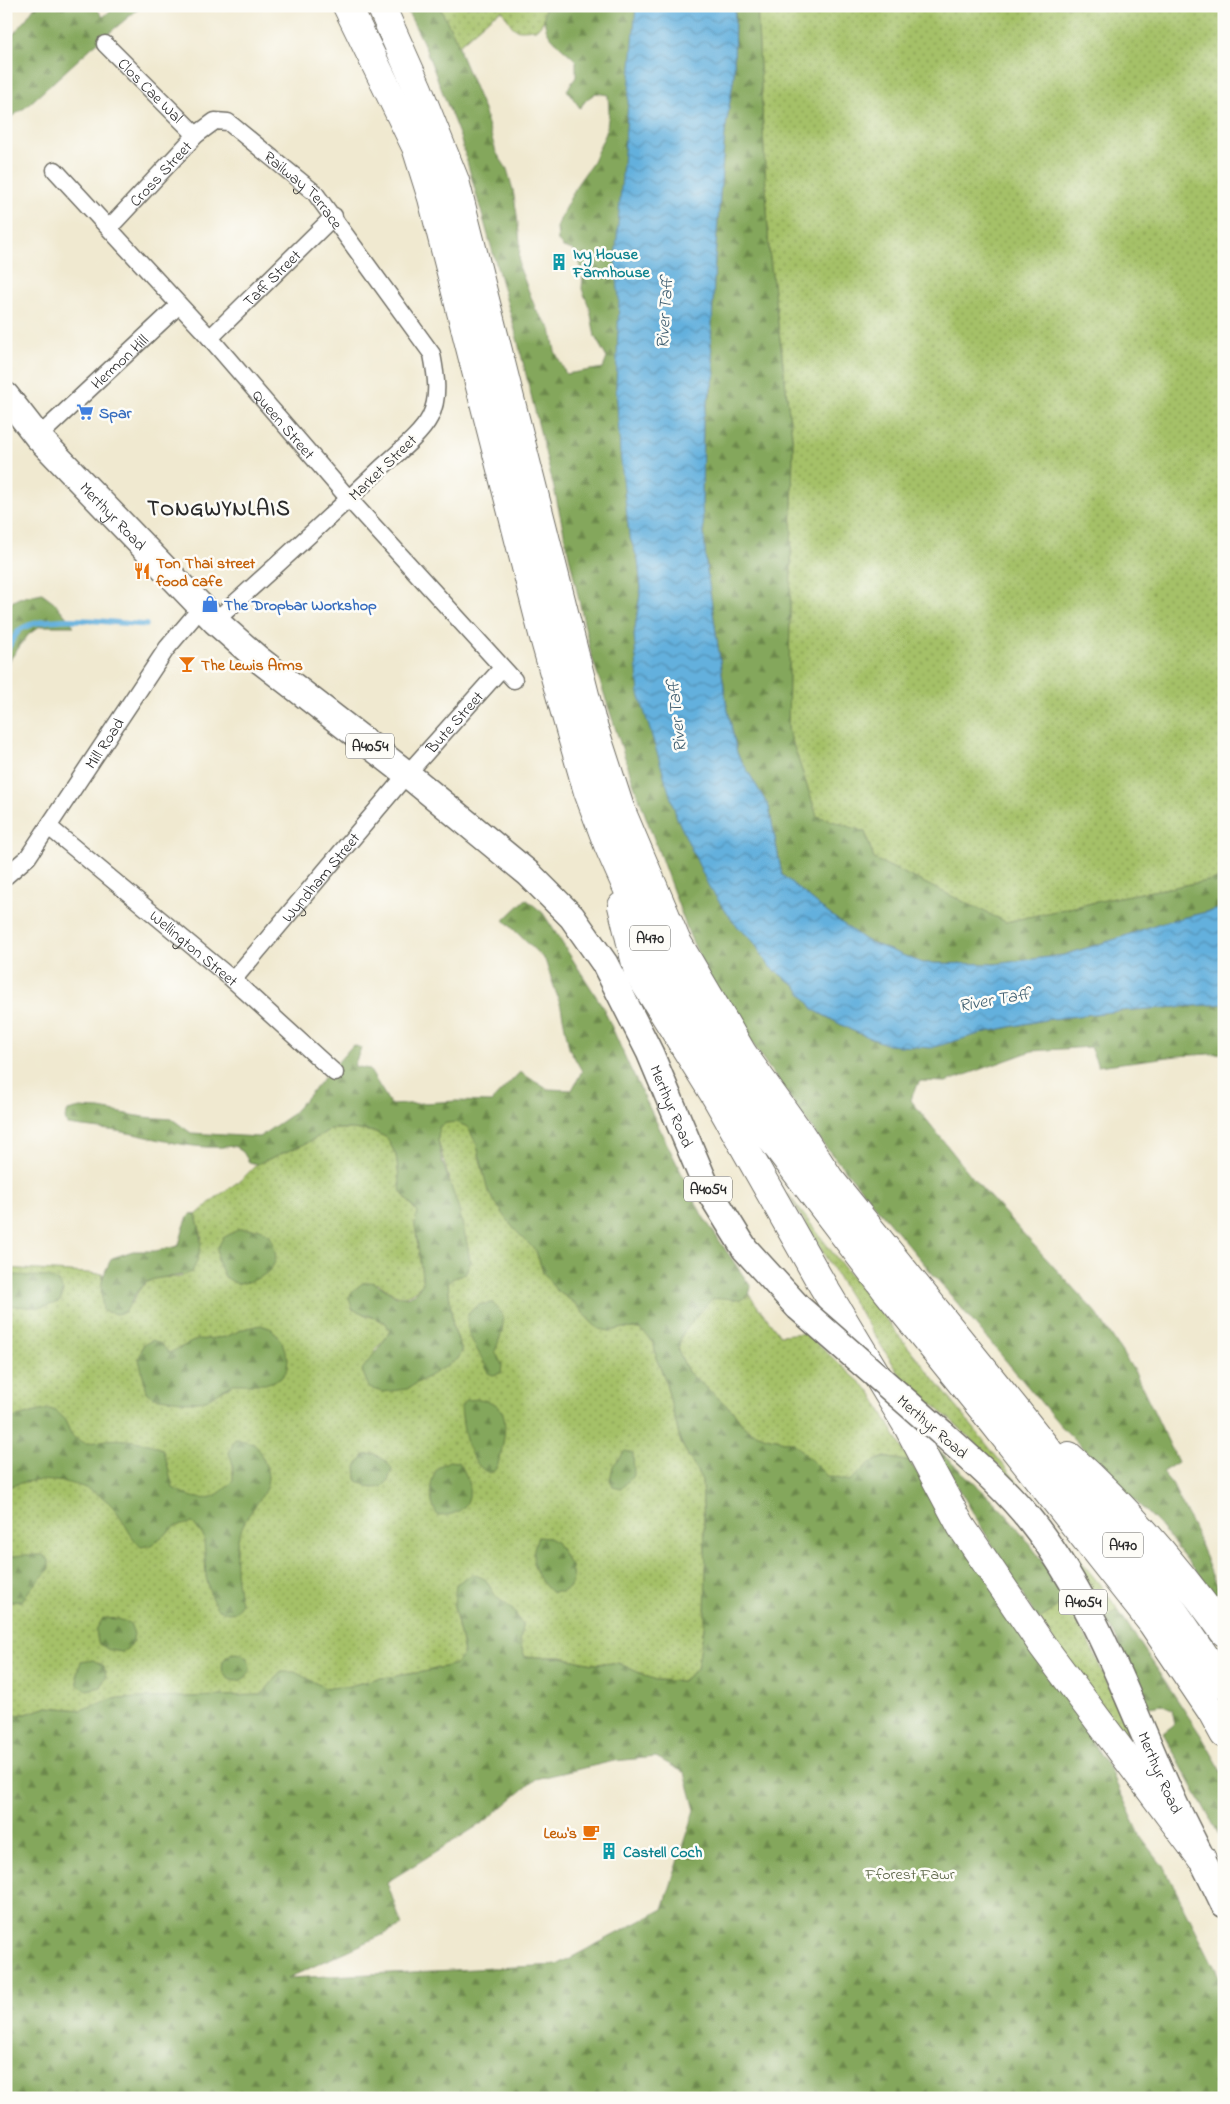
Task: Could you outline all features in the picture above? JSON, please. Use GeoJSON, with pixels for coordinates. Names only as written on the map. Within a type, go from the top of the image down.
{"type":"FeatureCollection","features":[{"type":"Feature","properties":{"kind":"highway","name":"A470"},"geometry":{"type":"LineString","coordinates":[[347,6],[416,147],[432,198],[543,634],[588,792],[608,845],[650,937],[714,1057],[761,1125],[886,1290],[1152,1622],[1212,1712],[1224,1734]]}},
{"type":"Feature","properties":{"kind":"highway","name":"A470"},"geometry":{"type":"LineString","coordinates":[[381,6],[418,89],[455,182],[591,719],[620,808],[676,940],[742,1054],[799,1132],[829,1178],[1017,1411],[1166,1600],[1224,1684]]}},
{"type":"Feature","properties":{"kind":"highway"},"geometry":{"type":"LineString","coordinates":[[608,845],[638,972],[716,1097],[813,1269],[907,1425],[960,1526],[1042,1645],[1202,1859]]}},
{"type":"Feature","properties":{"kind":"highway"},"geometry":{"type":"LineString","coordinates":[[1017,1411],[1106,1488],[1162,1550],[1224,1632]]}},
{"type":"Feature","properties":{"kind":"main road","name":"Merthyr Road"},"geometry":{"type":"LineString","coordinates":[[6,396],[38,436],[208,615],[257,658],[407,774],[529,874],[572,917],[605,964],[650,1053],[706,1186],[745,1250],[798,1307],[994,1480],[1030,1520],[1056,1556],[1108,1651],[1138,1715],[1175,1804],[1224,1904]]}},
{"type":"Feature","properties":{"kind":"street","name":"Clos Cae Wal"},"geometry":{"type":"LineString","coordinates":[[105,44],[196,135]]}},
{"type":"Feature","properties":{"kind":"street","name":"Cross Street"},"geometry":{"type":"LineString","coordinates":[[109,228],[196,135],[215,122]]}},
{"type":"Feature","properties":{"kind":"street","name":"Railway Terrace"},"geometry":{"type":"LineString","coordinates":[[215,122],[228,122],[315,193],[334,216],[376,278]]}},
{"type":"Feature","properties":{"kind":"street","name":"Queen Street"},"geometry":{"type":"LineString","coordinates":[[55,170],[210,338],[349,499],[514,680]]}},
{"type":"Feature","properties":{"kind":"street","name":"Taff Street"},"geometry":{"type":"LineString","coordinates":[[210,338],[334,216]]}},
{"type":"Feature","properties":{"kind":"street","name":"Market Street"},"geometry":{"type":"LineString","coordinates":[[208,615],[349,499],[429,419],[435,403],[436,379],[432,354],[376,278]]}},
{"type":"Feature","properties":{"kind":"street","name":"Hermon Hill"},"geometry":{"type":"LineString","coordinates":[[38,436],[179,305]]}},
{"type":"Feature","properties":{"kind":"street","name":"Mill Road"},"geometry":{"type":"LineString","coordinates":[[6,876],[28,857],[167,648],[208,615]]}},
{"type":"Feature","properties":{"kind":"street","name":"Bute Street"},"geometry":{"type":"LineString","coordinates":[[407,774],[502,668]]}},
{"type":"Feature","properties":{"kind":"street","name":"Wyndham Street"},"geometry":{"type":"LineString","coordinates":[[233,980],[407,774]]}},
{"type":"Feature","properties":{"kind":"street","name":"Wellington Street"},"geometry":{"type":"LineString","coordinates":[[49,827],[233,980],[335,1073]]}},
{"type":"Feature","properties":{"kind":"green space"},"geometry":{"type":"Polygon","coordinates":[[[35,6],[95,6],[103,17],[116,6],[142,6],[92,47],[26,107],[11,117],[6,113],[6,42],[35,6]]]}},
{"type":"Feature","properties":{"kind":"green space"},"geometry":{"type":"Polygon","coordinates":[[[405,6],[439,6],[459,45],[461,55],[484,110],[496,152],[507,169],[513,190],[520,242],[519,266],[536,310],[551,329],[555,351],[566,374],[603,368],[607,358],[595,337],[590,309],[582,289],[583,274],[578,257],[573,250],[563,247],[558,241],[557,227],[578,183],[591,165],[606,133],[609,112],[608,95],[596,93],[587,99],[580,108],[567,90],[576,77],[576,61],[548,32],[544,18],[545,8],[639,6],[624,299],[616,387],[629,535],[638,560],[641,588],[634,635],[734,923],[753,941],[770,967],[797,987],[814,1010],[851,1030],[888,1045],[931,1047],[986,1032],[1044,1020],[1119,1011],[1224,1004],[1224,1053],[1177,1056],[1098,1066],[1090,1047],[1032,1051],[946,1082],[920,1081],[910,1099],[977,1183],[1097,1314],[1136,1374],[1178,1462],[1162,1472],[1172,1484],[1195,1531],[1224,1606],[1159,1525],[1061,1426],[823,1144],[762,1058],[707,973],[689,934],[632,779],[591,654],[554,488],[515,330],[460,137],[423,42],[405,6]]]}},
{"type":"Feature","properties":{"kind":"green space"},"geometry":{"type":"Polygon","coordinates":[[[439,6],[547,6],[543,22],[537,29],[515,29],[502,10],[492,16],[459,45],[439,6]]]}},
{"type":"Feature","properties":{"kind":"green space"},"geometry":{"type":"Polygon","coordinates":[[[735,6],[757,6],[769,251],[793,445],[788,729],[817,816],[865,832],[874,859],[1006,922],[1119,897],[1224,878],[1224,908],[1160,923],[1064,955],[995,964],[922,963],[865,940],[828,913],[782,875],[769,807],[737,753],[726,701],[706,564],[702,505],[703,419],[715,374],[711,345],[715,258],[725,133],[734,76],[735,6]]]}},
{"type":"Feature","properties":{"kind":"green space"},"geometry":{"type":"Polygon","coordinates":[[[757,6],[1224,6],[1224,878],[1119,897],[1006,922],[874,859],[865,832],[817,816],[788,729],[793,445],[769,251],[757,6]]]}},
{"type":"Feature","properties":{"kind":"green space"},"geometry":{"type":"Polygon","coordinates":[[[42,593],[54,602],[74,626],[40,626],[28,635],[6,665],[6,605],[19,598],[42,593]]]}},
{"type":"Feature","properties":{"kind":"green space","name":"Fforest Fawr"},"geometry":{"type":"Polygon","coordinates":[[[526,899],[543,913],[603,1007],[629,1066],[702,1215],[751,1287],[749,1295],[741,1300],[712,1299],[696,1316],[682,1335],[678,1350],[688,1372],[733,1411],[746,1429],[766,1437],[794,1443],[827,1476],[850,1481],[870,1463],[885,1457],[910,1462],[1039,1655],[1110,1770],[1142,1839],[1165,1869],[1224,1986],[1224,2098],[6,2098],[6,1716],[26,1714],[48,1707],[81,1710],[112,1699],[262,1695],[280,1672],[295,1672],[325,1688],[346,1687],[375,1679],[423,1672],[456,1664],[464,1653],[454,1606],[456,1584],[473,1574],[485,1579],[496,1597],[512,1609],[522,1624],[520,1643],[525,1657],[561,1657],[592,1664],[618,1663],[655,1680],[682,1681],[697,1669],[705,1622],[706,1569],[702,1480],[681,1443],[665,1379],[656,1358],[654,1344],[641,1329],[624,1328],[610,1331],[599,1329],[576,1304],[556,1290],[543,1272],[536,1251],[514,1229],[488,1192],[477,1145],[468,1127],[456,1122],[446,1123],[439,1127],[438,1140],[442,1161],[458,1206],[470,1263],[465,1274],[454,1278],[448,1283],[453,1327],[462,1351],[458,1359],[407,1389],[382,1392],[369,1388],[362,1370],[390,1330],[385,1322],[352,1309],[349,1297],[358,1286],[366,1282],[374,1283],[395,1295],[403,1297],[412,1295],[423,1283],[415,1225],[417,1212],[401,1192],[396,1155],[387,1138],[376,1132],[331,1129],[307,1143],[257,1164],[249,1162],[243,1152],[234,1146],[207,1147],[181,1144],[120,1132],[67,1125],[65,1118],[68,1111],[80,1108],[100,1109],[143,1117],[172,1119],[191,1133],[259,1137],[291,1115],[353,1045],[361,1048],[354,1066],[369,1069],[391,1105],[456,1101],[491,1102],[520,1072],[547,1089],[572,1090],[582,1071],[569,1048],[561,1007],[545,960],[504,920],[526,899]],[[656,1757],[614,1761],[536,1779],[484,1822],[387,1882],[402,1926],[288,1978],[557,1965],[663,1909],[695,1810],[685,1773],[656,1757]]]}},
{"type":"Feature","properties":{"kind":"green space"},"geometry":{"type":"Polygon","coordinates":[[[456,1122],[468,1127],[477,1145],[482,1168],[514,1229],[536,1251],[543,1272],[556,1290],[576,1304],[592,1323],[610,1331],[624,1328],[641,1329],[654,1344],[656,1358],[665,1379],[681,1443],[702,1480],[706,1569],[705,1622],[697,1669],[682,1681],[655,1680],[618,1663],[592,1664],[561,1657],[525,1657],[520,1643],[522,1624],[512,1609],[496,1597],[485,1579],[454,1606],[464,1653],[456,1664],[423,1672],[375,1679],[346,1687],[325,1688],[280,1672],[263,1695],[112,1699],[81,1710],[48,1707],[26,1714],[6,1716],[6,1268],[103,1274],[101,1293],[132,1303],[141,1287],[151,1280],[182,1277],[202,1238],[196,1215],[214,1199],[242,1179],[257,1164],[307,1143],[331,1129],[376,1132],[387,1138],[396,1155],[401,1192],[417,1212],[415,1225],[423,1283],[411,1293],[401,1296],[396,1295],[378,1283],[363,1314],[385,1322],[390,1330],[387,1337],[374,1351],[407,1389],[462,1351],[453,1327],[448,1283],[454,1278],[465,1274],[470,1263],[468,1248],[438,1140],[439,1127],[446,1123],[456,1122]]]}},
{"type":"Feature","properties":{"kind":"green space"},"geometry":{"type":"Polygon","coordinates":[[[788,1194],[842,1265],[1105,1591],[1118,1610],[1107,1619],[1080,1571],[1033,1505],[998,1465],[952,1421],[904,1381],[846,1291],[788,1194]]]}},
{"type":"Feature","properties":{"kind":"green space"},"geometry":{"type":"Polygon","coordinates":[[[191,1213],[196,1215],[201,1238],[200,1251],[192,1272],[178,1276],[157,1278],[145,1283],[136,1293],[125,1312],[116,1314],[103,1311],[102,1284],[105,1272],[112,1258],[133,1251],[155,1251],[178,1246],[186,1221],[191,1213]]]}},
{"type":"Feature","properties":{"kind":"green space"},"geometry":{"type":"Polygon","coordinates":[[[239,1229],[260,1229],[270,1235],[276,1258],[274,1265],[264,1275],[251,1281],[237,1284],[225,1277],[218,1262],[217,1249],[223,1238],[239,1229]]]}},
{"type":"Feature","properties":{"kind":"green space"},"geometry":{"type":"Polygon","coordinates":[[[14,1275],[48,1277],[58,1281],[63,1291],[60,1301],[41,1307],[8,1305],[6,1281],[14,1275]]]}},
{"type":"Feature","properties":{"kind":"green space"},"geometry":{"type":"Polygon","coordinates":[[[749,1295],[780,1335],[805,1333],[871,1392],[910,1462],[885,1457],[870,1463],[850,1481],[827,1476],[794,1443],[766,1437],[746,1429],[733,1411],[688,1372],[678,1350],[680,1340],[687,1327],[704,1305],[716,1297],[739,1299],[749,1295]]]}},
{"type":"Feature","properties":{"kind":"green space"},"geometry":{"type":"Polygon","coordinates":[[[492,1303],[498,1308],[503,1319],[502,1331],[495,1351],[502,1365],[501,1373],[493,1375],[488,1373],[468,1330],[467,1322],[468,1313],[478,1305],[492,1303]]]}},
{"type":"Feature","properties":{"kind":"green space"},"geometry":{"type":"Polygon","coordinates":[[[261,1325],[272,1329],[282,1342],[288,1359],[286,1372],[280,1379],[265,1384],[233,1384],[206,1400],[188,1402],[153,1397],[147,1392],[139,1359],[143,1345],[153,1340],[161,1344],[169,1353],[196,1340],[226,1337],[243,1329],[261,1325]]]}},
{"type":"Feature","properties":{"kind":"green space"},"geometry":{"type":"Polygon","coordinates":[[[480,1399],[499,1407],[503,1412],[505,1428],[496,1470],[489,1473],[475,1461],[467,1444],[463,1424],[461,1406],[467,1400],[480,1399]]]}},
{"type":"Feature","properties":{"kind":"green space"},"geometry":{"type":"Polygon","coordinates":[[[50,1409],[62,1416],[75,1438],[84,1442],[127,1440],[149,1444],[162,1449],[173,1488],[198,1498],[212,1497],[233,1481],[233,1464],[229,1453],[235,1439],[254,1443],[264,1460],[268,1473],[267,1484],[263,1494],[244,1524],[238,1539],[236,1564],[241,1604],[235,1612],[228,1613],[217,1608],[211,1597],[206,1577],[204,1537],[193,1523],[176,1526],[151,1545],[141,1547],[109,1502],[88,1489],[63,1482],[50,1481],[25,1482],[6,1487],[6,1419],[50,1409]]]}},
{"type":"Feature","properties":{"kind":"green space"},"geometry":{"type":"Polygon","coordinates":[[[935,1448],[995,1503],[1033,1548],[1064,1597],[1052,1611],[1038,1620],[935,1448]]]}},
{"type":"Feature","properties":{"kind":"green space"},"geometry":{"type":"Polygon","coordinates":[[[625,1451],[633,1453],[634,1475],[621,1489],[613,1487],[610,1480],[613,1466],[625,1451]]]}},
{"type":"Feature","properties":{"kind":"green space"},"geometry":{"type":"Polygon","coordinates":[[[375,1454],[386,1461],[392,1469],[388,1481],[382,1487],[372,1488],[357,1481],[356,1467],[364,1455],[375,1454]]]}},
{"type":"Feature","properties":{"kind":"green space"},"geometry":{"type":"Polygon","coordinates":[[[449,1461],[459,1462],[464,1472],[468,1482],[468,1499],[465,1506],[459,1511],[438,1516],[431,1498],[431,1485],[438,1468],[449,1461]]]}},
{"type":"Feature","properties":{"kind":"green space"},"geometry":{"type":"Polygon","coordinates":[[[538,1537],[549,1538],[556,1542],[571,1566],[573,1580],[569,1588],[562,1592],[551,1592],[537,1573],[534,1566],[533,1552],[538,1537]]]}},
{"type":"Feature","properties":{"kind":"green space"},"geometry":{"type":"Polygon","coordinates":[[[43,1555],[49,1560],[49,1570],[31,1588],[22,1601],[6,1602],[6,1557],[43,1555]]]}},
{"type":"Feature","properties":{"kind":"green space"},"geometry":{"type":"Polygon","coordinates":[[[1064,1597],[1094,1653],[1143,1762],[1038,1620],[1052,1611],[1064,1597]]]}},
{"type":"Feature","properties":{"kind":"green space"},"geometry":{"type":"Polygon","coordinates":[[[1118,1610],[1202,1737],[1224,1775],[1224,1844],[1163,1733],[1175,1724],[1172,1709],[1163,1705],[1149,1707],[1107,1619],[1118,1610]]]}},
{"type":"Feature","properties":{"kind":"green space"},"geometry":{"type":"Polygon","coordinates":[[[103,1618],[118,1619],[130,1623],[134,1634],[131,1646],[122,1652],[109,1650],[98,1643],[96,1630],[103,1618]]]}},
{"type":"Feature","properties":{"kind":"green space"},"geometry":{"type":"Polygon","coordinates":[[[236,1653],[246,1657],[250,1667],[246,1677],[236,1681],[226,1677],[222,1667],[226,1657],[236,1653]]]}},
{"type":"Feature","properties":{"kind":"green space"},"geometry":{"type":"Polygon","coordinates":[[[93,1660],[104,1666],[106,1676],[101,1687],[87,1690],[78,1685],[77,1673],[81,1662],[93,1660]]]}},
{"type":"Feature","properties":{"kind":"water","name":"River Taff"},"geometry":{"type":"Polygon","coordinates":[[[636,6],[735,6],[734,76],[725,133],[715,258],[711,345],[715,374],[703,419],[702,505],[706,564],[726,701],[737,753],[769,807],[782,875],[828,913],[865,940],[922,963],[995,964],[1064,955],[1160,923],[1224,908],[1224,1004],[1119,1011],[1044,1020],[986,1032],[931,1048],[888,1045],[851,1030],[814,1010],[797,987],[770,967],[753,941],[734,923],[709,887],[677,818],[639,694],[634,635],[641,588],[638,560],[629,535],[620,452],[616,387],[619,299],[615,261],[636,6]]]}},
{"type":"Feature","properties":{"kind":"waterway"},"geometry":{"type":"LineString","coordinates":[[6,652],[21,629],[47,621],[82,620],[146,625]]}},
{"type":"Feature","properties":{"kind":"place","name":"Ivy House Farmhouse"},"geometry":{"type":"Point","coordinates":[559,262]}},
{"type":"Feature","properties":{"kind":"place","name":"Spar"},"geometry":{"type":"Point","coordinates":[85,412]}},
{"type":"Feature","properties":{"kind":"place","name":"Ton Thai street food cafe"},"geometry":{"type":"Point","coordinates":[142,571]}},
{"type":"Feature","properties":{"kind":"place","name":"The Dropbar Workshop"},"geometry":{"type":"Point","coordinates":[210,604]}},
{"type":"Feature","properties":{"kind":"place","name":"The Lewis Arms"},"geometry":{"type":"Point","coordinates":[187,664]}},
{"type":"Feature","properties":{"kind":"place","name":"Lew's"},"geometry":{"type":"Point","coordinates":[591,1832]}},
{"type":"Feature","properties":{"kind":"place","name":"Castell Coch"},"geometry":{"type":"Point","coordinates":[609,1851]}},
{"type":"Feature","properties":{"kind":"district","name":"TONGWYNLAIS"},"geometry":{"type":"Point","coordinates":[219,508]}}]}
